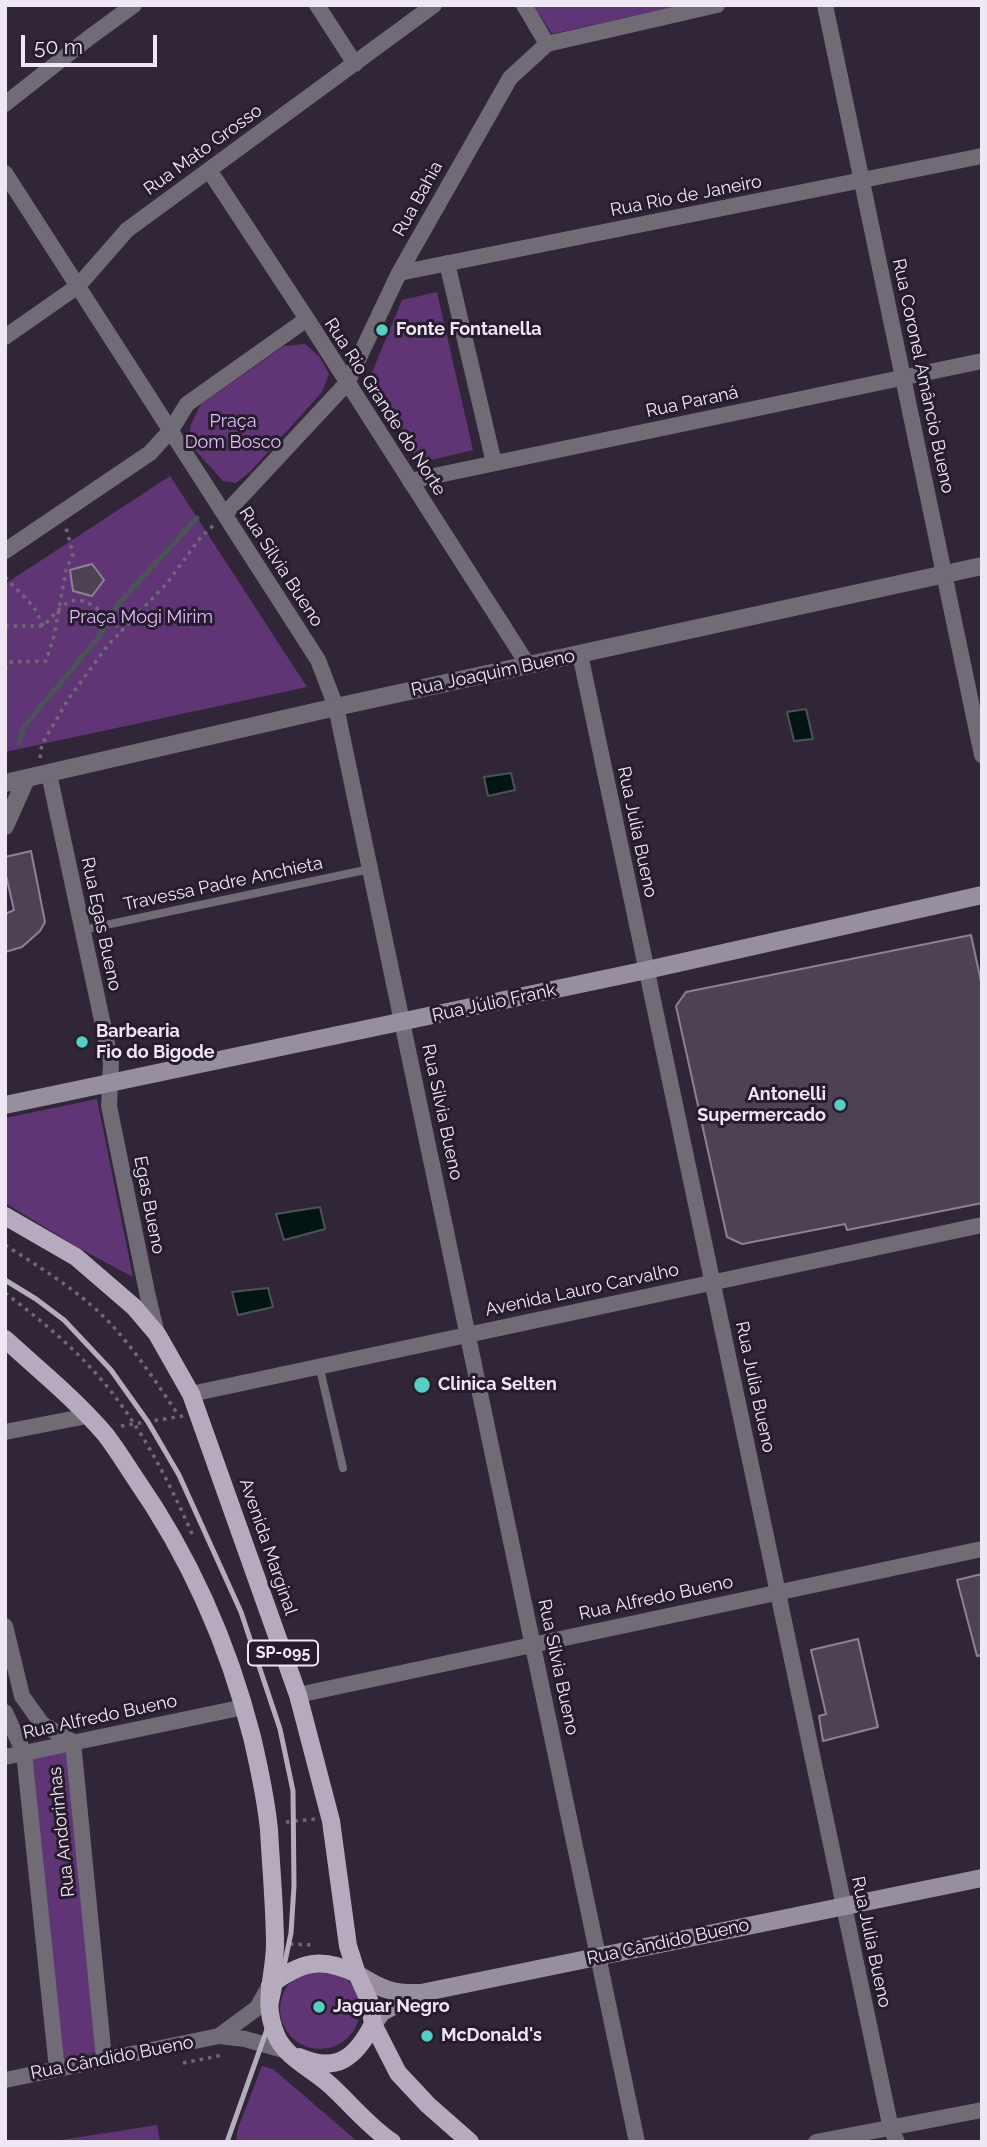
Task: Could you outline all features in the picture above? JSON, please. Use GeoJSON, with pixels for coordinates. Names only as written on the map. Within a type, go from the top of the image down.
{"type":"FeatureCollection","features":[{"type":"Feature","properties":{"kind":"main road","name":"Rua Júlio Frank"},"geometry":{"type":"LineString","coordinates":[[5,1105],[647,970],[982,895]]}},
{"type":"Feature","properties":{"kind":"main road","name":"Avenida Marginal"},"geometry":{"type":"LineString","coordinates":[[5,1216],[76,1257],[113,1288],[158,1334],[191,1394],[298,1695],[331,1822],[348,1946],[369,2000],[373,2024],[398,2073],[428,2105],[470,2142]]}},
{"type":"Feature","properties":{"kind":"main road","name":"SP-095"},"geometry":{"type":"LineString","coordinates":[[5,1339],[105,1435],[156,1509],[190,1566],[220,1633],[244,1707],[260,1771],[268,1826],[275,1947],[267,2008],[277,2038],[287,2051],[329,2084],[379,2133],[392,2142]]}},
{"type":"Feature","properties":{"kind":"main road","name":"Rua Cândido Bueno"},"geometry":{"type":"LineString","coordinates":[[357,1974],[379,1988],[398,1994],[421,1993],[982,1878]]}},
{"type":"Feature","properties":{"kind":"main road"},"geometry":{"type":"LineString","coordinates":[[270,1985],[290,1971],[313,1964],[340,1965],[357,1974]]}},
{"type":"Feature","properties":{"kind":"main road"},"geometry":{"type":"LineString","coordinates":[[287,2051],[325,2064],[340,2062],[355,2053],[382,2012],[421,1993]]}},
{"type":"Feature","properties":{"kind":"street"},"geometry":{"type":"LineString","coordinates":[[5,104],[134,5]]}},
{"type":"Feature","properties":{"kind":"street"},"geometry":{"type":"LineString","coordinates":[[317,5],[355,64]]}},
{"type":"Feature","properties":{"kind":"street","name":"Rua Mato Grosso"},"geometry":{"type":"LineString","coordinates":[[5,337],[78,286],[127,230],[434,5]]}},
{"type":"Feature","properties":{"kind":"street"},"geometry":{"type":"LineString","coordinates":[[524,5],[547,44]]}},
{"type":"Feature","properties":{"kind":"street","name":"Rua Bahia"},"geometry":{"type":"LineString","coordinates":[[225,514],[347,383],[398,273],[510,78],[547,44],[717,5]]}},
{"type":"Feature","properties":{"kind":"street","name":"Rua Coronel Amâncio Bueno"},"geometry":{"type":"LineString","coordinates":[[825,5],[982,755]]}},
{"type":"Feature","properties":{"kind":"street","name":"Rua Rio de Janeiro"},"geometry":{"type":"LineString","coordinates":[[398,273],[982,156]]}},
{"type":"Feature","properties":{"kind":"street","name":"Rua Rio Grande do Norte"},"geometry":{"type":"LineString","coordinates":[[209,170],[528,665]]}},
{"type":"Feature","properties":{"kind":"street","name":"Rua Silvia Bueno"},"geometry":{"type":"LineString","coordinates":[[5,173],[318,660],[336,708],[637,2142]]}},
{"type":"Feature","properties":{"kind":"street"},"geometry":{"type":"LineString","coordinates":[[447,263],[494,463]]}},
{"type":"Feature","properties":{"kind":"street"},"geometry":{"type":"LineString","coordinates":[[5,551],[150,453],[170,430],[187,404],[307,319]]}},
{"type":"Feature","properties":{"kind":"street","name":"Rua Paraná"},"geometry":{"type":"LineString","coordinates":[[410,481],[982,361]]}},
{"type":"Feature","properties":{"kind":"street","name":"Rua Joaquim Bueno"},"geometry":{"type":"LineString","coordinates":[[5,783],[982,566]]}},
{"type":"Feature","properties":{"kind":"street","name":"Rua Julia Bueno"},"geometry":{"type":"LineString","coordinates":[[580,654],[894,2135]]}},
{"type":"Feature","properties":{"kind":"street"},"geometry":{"type":"LineString","coordinates":[[5,825],[37,776]]}},
{"type":"Feature","properties":{"kind":"street","name":"Rua Egas Bueno"},"geometry":{"type":"LineString","coordinates":[[37,776],[82,930],[111,1062],[111,1083]]}},
{"type":"Feature","properties":{"kind":"street","name":"Egas Bueno"},"geometry":{"type":"LineString","coordinates":[[111,1083],[109,1106],[158,1334]]}},
{"type":"Feature","properties":{"kind":"street","name":"Avenida Lauro Carvalho"},"geometry":{"type":"LineString","coordinates":[[191,1394],[982,1225]]}},
{"type":"Feature","properties":{"kind":"street"},"geometry":{"type":"LineString","coordinates":[[5,1432],[87,1416]]}},
{"type":"Feature","properties":{"kind":"street","name":"Rua Alfredo Bueno"},"geometry":{"type":"LineString","coordinates":[[298,1695],[982,1549]]}},
{"type":"Feature","properties":{"kind":"street","name":"Rua Andorinhas"},"geometry":{"type":"LineString","coordinates":[[5,1626],[22,1696],[42,1724],[73,1742],[104,2059]]}},
{"type":"Feature","properties":{"kind":"street","name":"Rua Alfredo Bueno"},"geometry":{"type":"LineString","coordinates":[[5,1757],[244,1707]]}},
{"type":"Feature","properties":{"kind":"street","name":"Rua Andorinhas"},"geometry":{"type":"LineString","coordinates":[[5,1712],[24,1753],[57,2069]]}},
{"type":"Feature","properties":{"kind":"street","name":"Rua Cândido Bueno"},"geometry":{"type":"LineString","coordinates":[[219,2036],[257,2008],[270,1985]]}},
{"type":"Feature","properties":{"kind":"street","name":"Rua Cândido Bueno"},"geometry":{"type":"LineString","coordinates":[[5,2080],[219,2036],[245,2039],[287,2051]]}},
{"type":"Feature","properties":{"kind":"street"},"geometry":{"type":"LineString","coordinates":[[816,2142],[894,2135],[982,2110]]}},
{"type":"Feature","properties":{"kind":"lane","name":"Travessa Padre Anchieta"},"geometry":{"type":"LineString","coordinates":[[82,930],[370,869]]}},
{"type":"Feature","properties":{"kind":"lane"},"geometry":{"type":"LineString","coordinates":[[319,1365],[343,1468]]}},
{"type":"Feature","properties":{"kind":"path"},"geometry":{"type":"LineString","coordinates":[[5,669],[9,663],[46,661],[66,570],[73,554],[62,513]]}},
{"type":"Feature","properties":{"kind":"path"},"geometry":{"type":"LineString","coordinates":[[37,776],[42,744],[69,698],[108,645],[168,582],[200,538],[225,514]]}},
{"type":"Feature","properties":{"kind":"path"},"geometry":{"type":"LineString","coordinates":[[5,577],[34,607],[43,626]]}},
{"type":"Feature","properties":{"kind":"path"},"geometry":{"type":"LineString","coordinates":[[5,626],[43,626],[67,603],[77,600],[94,607],[122,631]]}},
{"type":"Feature","properties":{"kind":"path"},"geometry":{"type":"LineString","coordinates":[[5,1245],[60,1280],[108,1321],[137,1355],[180,1416]]}},
{"type":"Feature","properties":{"kind":"path"},"geometry":{"type":"LineString","coordinates":[[105,1435],[112,1428],[198,1413]]}},
{"type":"Feature","properties":{"kind":"path"},"geometry":{"type":"LineString","coordinates":[[181,2063],[235,2052]]}},
{"type":"Feature","properties":{"kind":"green space"},"geometry":{"type":"Polygon","coordinates":[[[533,5],[683,5],[552,34],[533,5]]]}},
{"type":"Feature","properties":{"kind":"green space"},"geometry":{"type":"Polygon","coordinates":[[[437,292],[473,450],[419,463],[368,382],[402,300],[437,292]]]}},
{"type":"Feature","properties":{"kind":"green space","name":"Praça Dom Bosco"},"geometry":{"type":"Polygon","coordinates":[[[305,344],[319,356],[329,374],[322,392],[251,471],[236,483],[223,481],[188,442],[191,424],[201,404],[284,346],[305,344]]]}},
{"type":"Feature","properties":{"kind":"green space","name":"Praça Mogi Mirim"},"geometry":{"type":"Polygon","coordinates":[[[170,476],[307,687],[5,752],[5,584],[170,476]]]}},
{"type":"Feature","properties":{"kind":"green space"},"geometry":{"type":"Polygon","coordinates":[[[97,1099],[133,1277],[5,1203],[5,1118],[97,1099]]]}},
{"type":"Feature","properties":{"kind":"green space"},"geometry":{"type":"Polygon","coordinates":[[[69,1749],[99,2051],[64,2061],[29,1755],[69,1749]]]}},
{"type":"Feature","properties":{"kind":"green space"},"geometry":{"type":"Polygon","coordinates":[[[320,1969],[335,1972],[348,1981],[357,1994],[360,2009],[357,2024],[348,2037],[335,2046],[320,2049],[305,2046],[292,2037],[283,2024],[280,2009],[283,1994],[292,1981],[305,1972],[320,1969]]]}},
{"type":"Feature","properties":{"kind":"green space"},"geometry":{"type":"Polygon","coordinates":[[[262,2066],[273,2069],[358,2142],[236,2142],[238,2128],[262,2066]]]}},
{"type":"Feature","properties":{"kind":"green space"},"geometry":{"type":"Polygon","coordinates":[[[157,2125],[160,2142],[48,2142],[157,2125]]]}},
{"type":"Feature","properties":{"kind":"shaded area"},"geometry":{"type":"Polygon","coordinates":[[[806,709],[813,739],[794,741],[787,712],[806,709]]]}},
{"type":"Feature","properties":{"kind":"shaded area"},"geometry":{"type":"Polygon","coordinates":[[[511,773],[515,790],[488,796],[484,777],[511,773]]]}},
{"type":"Feature","properties":{"kind":"shaded area"},"geometry":{"type":"Polygon","coordinates":[[[320,1207],[325,1229],[284,1240],[276,1214],[320,1207]]]}},
{"type":"Feature","properties":{"kind":"shaded area"},"geometry":{"type":"Polygon","coordinates":[[[268,1288],[273,1307],[238,1315],[232,1292],[268,1288]]]}},
{"type":"Feature","properties":{"kind":"building"},"geometry":{"type":"Polygon","coordinates":[[[92,564],[104,580],[92,596],[73,591],[70,570],[92,564]]]}},
{"type":"Feature","properties":{"kind":"building"},"geometry":{"type":"Polygon","coordinates":[[[31,851],[45,922],[40,931],[22,947],[5,952],[5,914],[14,910],[5,871],[5,857],[31,851]]]}},
{"type":"Feature","properties":{"kind":"building","name":"Antonelli Supermercado"},"geometry":{"type":"Polygon","coordinates":[[[971,935],[982,986],[982,1203],[847,1230],[845,1224],[742,1244],[727,1237],[676,1006],[686,992],[971,935]]]}},
{"type":"Feature","properties":{"kind":"building"},"geometry":{"type":"Polygon","coordinates":[[[982,1574],[982,1655],[977,1656],[957,1580],[982,1574]]]}},
{"type":"Feature","properties":{"kind":"building"},"geometry":{"type":"Polygon","coordinates":[[[858,1639],[878,1727],[823,1741],[819,1716],[826,1714],[811,1650],[858,1639]]]}},
{"type":"Feature","properties":{"kind":"waterway"},"geometry":{"type":"LineString","coordinates":[[19,743],[23,728],[98,638],[118,604],[197,518]]}},
{"type":"Feature","properties":{"kind":"railway"},"geometry":{"type":"LineString","coordinates":[[5,1280],[64,1320],[111,1370],[148,1422],[179,1475],[241,1612],[280,1729],[293,1791],[294,1886],[291,1933],[276,2004],[227,2142]]}},
{"type":"Feature","properties":{"kind":"place","name":"Fonte Fontanella"},"geometry":{"type":"Point","coordinates":[382,330]}},
{"type":"Feature","properties":{"kind":"place","name":"Barbearia Fio do Bigode"},"geometry":{"type":"Point","coordinates":[82,1042]}},
{"type":"Feature","properties":{"kind":"place","name":"Antonelli Supermercado"},"geometry":{"type":"Point","coordinates":[840,1105]}},
{"type":"Feature","properties":{"kind":"place","name":"Clinica Selten"},"geometry":{"type":"Point","coordinates":[422,1385]}},
{"type":"Feature","properties":{"kind":"place","name":"Jaguar Negro"},"geometry":{"type":"Point","coordinates":[319,2007]}},
{"type":"Feature","properties":{"kind":"place","name":"McDonald's"},"geometry":{"type":"Point","coordinates":[427,2036]}}]}
